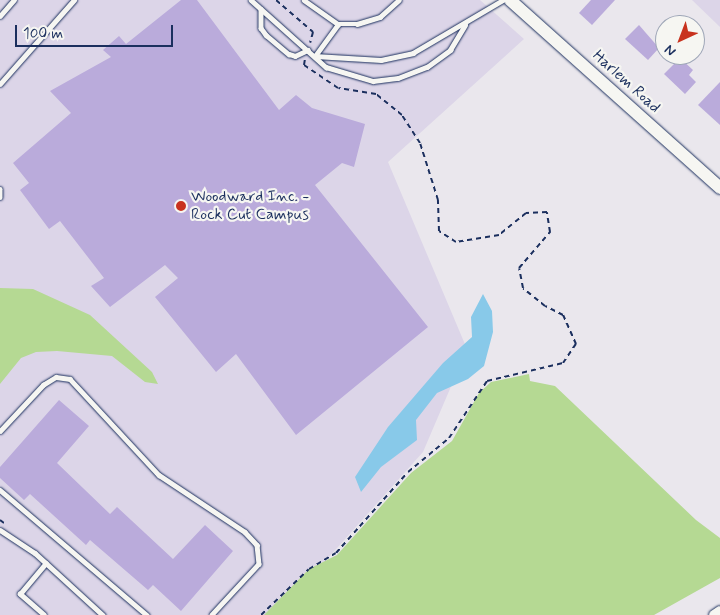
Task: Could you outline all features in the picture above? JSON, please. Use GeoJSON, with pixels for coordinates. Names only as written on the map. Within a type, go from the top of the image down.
{"type":"FeatureCollection","features":[{"type":"Feature","properties":{"kind":"main road","name":"Harlem Road"},"geometry":{"type":"LineString","coordinates":[[510,0],[720,188]]}},
{"type":"Feature","properties":{"kind":"street"},"geometry":{"type":"LineString","coordinates":[[714,615],[720,611]]}},
{"type":"Feature","properties":{"kind":"lane"},"geometry":{"type":"LineString","coordinates":[[0,16],[14,0]]}},
{"type":"Feature","properties":{"kind":"lane"},"geometry":{"type":"LineString","coordinates":[[0,84],[74,0]]}},
{"type":"Feature","properties":{"kind":"lane"},"geometry":{"type":"LineString","coordinates":[[251,0],[326,66],[360,79],[398,78],[436,61],[461,37],[465,25]]}},
{"type":"Feature","properties":{"kind":"lane"},"geometry":{"type":"LineString","coordinates":[[304,0],[338,24],[357,24],[380,17],[400,0]]}},
{"type":"Feature","properties":{"kind":"lane"},"geometry":{"type":"LineString","coordinates":[[315,56],[366,60],[398,58],[423,49],[503,0]]}},
{"type":"Feature","properties":{"kind":"lane"},"geometry":{"type":"LineString","coordinates":[[261,10],[261,28],[289,54],[295,56],[308,50]]}},
{"type":"Feature","properties":{"kind":"lane"},"geometry":{"type":"LineString","coordinates":[[315,56],[338,24]]}},
{"type":"Feature","properties":{"kind":"lane"},"geometry":{"type":"LineString","coordinates":[[0,189],[0,196]]}},
{"type":"Feature","properties":{"kind":"lane"},"geometry":{"type":"LineString","coordinates":[[0,431],[43,385],[56,377],[70,379],[159,475],[245,532],[257,545],[259,564],[212,615]]}},
{"type":"Feature","properties":{"kind":"lane"},"geometry":{"type":"LineString","coordinates":[[0,490],[147,615]]}},
{"type":"Feature","properties":{"kind":"lane"},"geometry":{"type":"LineString","coordinates":[[0,530],[46,563],[103,615]]}},
{"type":"Feature","properties":{"kind":"lane"},"geometry":{"type":"LineString","coordinates":[[44,615],[20,594],[46,563]]}},
{"type":"Feature","properties":{"kind":"path"},"geometry":{"type":"LineString","coordinates":[[261,615],[308,569],[336,553],[408,472],[449,438],[487,381],[562,363],[576,344],[563,315],[545,306],[523,288],[519,268],[550,232],[547,212],[526,213],[499,235],[456,242],[439,231],[438,200],[420,142],[402,115],[376,94],[338,88],[304,65],[314,32],[276,0]]}},
{"type":"Feature","properties":{"kind":"shaded area"},"geometry":{"type":"Polygon","coordinates":[[[0,0],[480,0],[524,39],[388,162],[467,349],[423,452],[277,615],[0,615],[0,0]]]}},
{"type":"Feature","properties":{"kind":"shaded area"},"geometry":{"type":"Polygon","coordinates":[[[692,0],[720,0],[720,27],[692,0]]]}},
{"type":"Feature","properties":{"kind":"green space"},"geometry":{"type":"Polygon","coordinates":[[[0,288],[33,289],[90,315],[152,372],[158,384],[145,382],[112,356],[57,351],[36,352],[21,358],[0,384],[0,288]]]}},
{"type":"Feature","properties":{"kind":"green space"},"geometry":{"type":"Polygon","coordinates":[[[529,374],[530,381],[555,386],[696,520],[720,538],[720,578],[654,615],[264,615],[309,569],[337,555],[411,473],[452,441],[479,393],[491,382],[529,374]]]}},
{"type":"Feature","properties":{"kind":"water"},"geometry":{"type":"Polygon","coordinates":[[[483,294],[492,311],[493,332],[484,366],[468,379],[437,393],[416,420],[417,440],[381,467],[361,492],[355,477],[388,427],[443,363],[472,337],[471,317],[483,294]]]}},
{"type":"Feature","properties":{"kind":"building","name":"Woodward Inc. - Rock Cut Campus"},"geometry":{"type":"Polygon","coordinates":[[[181,0],[197,0],[279,110],[296,95],[312,108],[365,124],[354,167],[342,163],[315,185],[428,327],[296,435],[236,354],[216,372],[155,297],[178,278],[165,265],[110,307],[91,286],[104,278],[60,221],[49,229],[20,190],[29,183],[13,163],[71,113],[50,91],[111,57],[103,50],[119,36],[126,44],[181,0]]]}},
{"type":"Feature","properties":{"kind":"building"},"geometry":{"type":"Polygon","coordinates":[[[591,0],[615,0],[592,25],[579,13],[591,0]]]}},
{"type":"Feature","properties":{"kind":"building"},"geometry":{"type":"Polygon","coordinates":[[[639,25],[655,43],[655,52],[648,60],[625,39],[639,25]]]}},
{"type":"Feature","properties":{"kind":"building"},"geometry":{"type":"Polygon","coordinates":[[[673,65],[688,65],[693,70],[689,75],[696,82],[685,94],[664,74],[673,65]]]}},
{"type":"Feature","properties":{"kind":"building"},"geometry":{"type":"Polygon","coordinates":[[[720,82],[720,125],[698,105],[720,82]]]}},
{"type":"Feature","properties":{"kind":"building"},"geometry":{"type":"Polygon","coordinates":[[[59,400],[89,426],[57,463],[110,514],[117,507],[173,559],[205,525],[233,551],[181,611],[153,585],[148,590],[90,540],[86,545],[30,494],[24,500],[0,478],[0,467],[59,400]]]}},
{"type":"Feature","properties":{"kind":"place","name":"Woodward Inc. - Rock Cut Campus"},"geometry":{"type":"Point","coordinates":[181,206]}}]}
